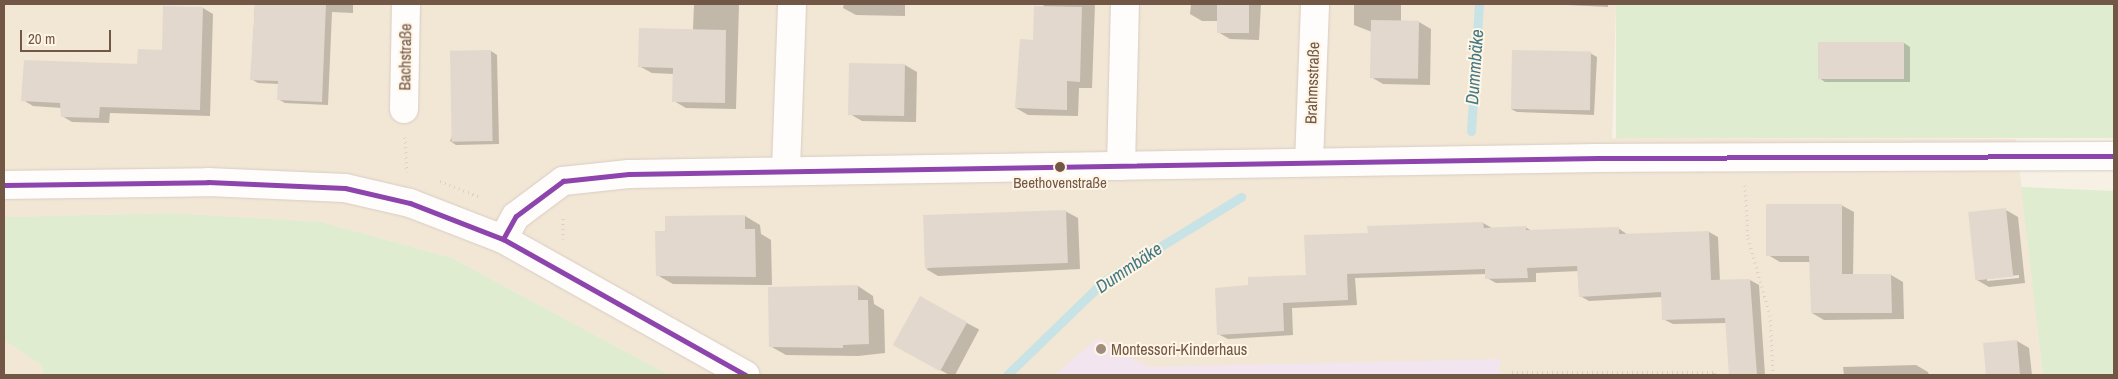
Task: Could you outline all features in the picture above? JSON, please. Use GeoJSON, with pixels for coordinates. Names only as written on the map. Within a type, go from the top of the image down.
{"type":"FeatureCollection","features":[{"type":"Feature","properties":{"kind":"street","name":"Bachstraße"},"geometry":{"type":"LineString","coordinates":[[404,109],[406,4]]}},
{"type":"Feature","properties":{"kind":"street"},"geometry":{"type":"LineString","coordinates":[[786,169],[792,4]]}},
{"type":"Feature","properties":{"kind":"street"},"geometry":{"type":"LineString","coordinates":[[1121,166],[1125,4]]}},
{"type":"Feature","properties":{"kind":"street","name":"Brahmsstraße"},"geometry":{"type":"LineString","coordinates":[[1310,162],[1315,4]]}},
{"type":"Feature","properties":{"kind":"street"},"geometry":{"type":"LineString","coordinates":[[503,240],[516,216],[563,181],[629,174],[786,169],[1310,162],[1743,157],[2114,156]]}},
{"type":"Feature","properties":{"kind":"street"},"geometry":{"type":"LineString","coordinates":[[4,185],[208,182],[345,188],[410,203],[503,240],[745,375]]}},
{"type":"Feature","properties":{"kind":"path"},"geometry":{"type":"LineString","coordinates":[[404,109],[407,172]]}},
{"type":"Feature","properties":{"kind":"path"},"geometry":{"type":"LineString","coordinates":[[1743,157],[1748,238],[1770,315],[1773,375]]}},
{"type":"Feature","properties":{"kind":"path"},"geometry":{"type":"LineString","coordinates":[[1512,375],[1512,372],[1714,372],[1714,375]]}},
{"type":"Feature","properties":{"kind":"shaded area"},"geometry":{"type":"Polygon","coordinates":[[[4,4],[1616,4],[1612,138],[2016,139],[2043,375],[669,375],[452,258],[321,222],[172,213],[4,217],[4,4]]]}},
{"type":"Feature","properties":{"kind":"shaded area","name":"Montessori-Kinderhaus"},"geometry":{"type":"Polygon","coordinates":[[[1098,338],[1148,367],[1500,359],[1500,375],[1054,375],[1098,338]]]}},
{"type":"Feature","properties":{"kind":"shaded area"},"geometry":{"type":"Polygon","coordinates":[[[4,340],[42,366],[43,375],[4,375],[4,340]]]}},
{"type":"Feature","properties":{"kind":"green space"},"geometry":{"type":"Polygon","coordinates":[[[1616,4],[2114,4],[2114,138],[1616,138],[1616,4]]]}},
{"type":"Feature","properties":{"kind":"green space"},"geometry":{"type":"Polygon","coordinates":[[[2021,187],[2114,191],[2114,375],[2043,375],[2021,187]]]}},
{"type":"Feature","properties":{"kind":"green space"},"geometry":{"type":"Polygon","coordinates":[[[172,213],[321,222],[452,258],[669,375],[43,375],[42,366],[4,340],[4,217],[172,213]]]}},
{"type":"Feature","properties":{"kind":"building"},"geometry":{"type":"Polygon","coordinates":[[[255,4],[326,4],[322,102],[277,100],[278,81],[250,80],[255,4]]]}},
{"type":"Feature","properties":{"kind":"building"},"geometry":{"type":"Polygon","coordinates":[[[1217,4],[1249,4],[1249,33],[1217,33],[1217,4]]]}},
{"type":"Feature","properties":{"kind":"building"},"geometry":{"type":"Polygon","coordinates":[[[163,6],[203,7],[200,110],[100,107],[99,118],[61,117],[60,103],[21,101],[24,60],[137,64],[138,49],[162,50],[163,6]]]}},
{"type":"Feature","properties":{"kind":"building"},"geometry":{"type":"Polygon","coordinates":[[[1034,6],[1082,7],[1080,82],[1067,81],[1067,110],[1015,108],[1020,39],[1033,40],[1034,6]]]}},
{"type":"Feature","properties":{"kind":"building"},"geometry":{"type":"Polygon","coordinates":[[[1371,20],[1419,21],[1418,79],[1370,78],[1371,20]]]}},
{"type":"Feature","properties":{"kind":"building"},"geometry":{"type":"Polygon","coordinates":[[[639,28],[726,30],[725,103],[672,102],[673,68],[638,67],[639,28]]]}},
{"type":"Feature","properties":{"kind":"building"},"geometry":{"type":"Polygon","coordinates":[[[1818,42],[1904,42],[1904,79],[1818,79],[1818,42]]]}},
{"type":"Feature","properties":{"kind":"building"},"geometry":{"type":"Polygon","coordinates":[[[491,50],[493,141],[452,142],[450,51],[491,50]]]}},
{"type":"Feature","properties":{"kind":"building"},"geometry":{"type":"Polygon","coordinates":[[[1512,50],[1591,51],[1590,110],[1511,109],[1512,50]]]}},
{"type":"Feature","properties":{"kind":"building"},"geometry":{"type":"Polygon","coordinates":[[[849,63],[905,64],[904,116],[848,115],[849,63]]]}},
{"type":"Feature","properties":{"kind":"building"},"geometry":{"type":"Polygon","coordinates":[[[1766,204],[1842,204],[1842,274],[1891,274],[1892,313],[1811,313],[1809,256],[1766,256],[1766,204]]]}},
{"type":"Feature","properties":{"kind":"building"},"geometry":{"type":"Polygon","coordinates":[[[2006,208],[2013,277],[1975,281],[1968,212],[2006,208]]]}},
{"type":"Feature","properties":{"kind":"building"},"geometry":{"type":"Polygon","coordinates":[[[1066,210],[1068,263],[925,268],[923,215],[1066,210]]]}},
{"type":"Feature","properties":{"kind":"building"},"geometry":{"type":"Polygon","coordinates":[[[745,215],[745,229],[755,229],[756,277],[656,276],[655,231],[665,231],[665,216],[745,215]]]}},
{"type":"Feature","properties":{"kind":"building"},"geometry":{"type":"Polygon","coordinates":[[[1483,222],[1484,228],[1526,226],[1526,230],[1619,227],[1619,234],[1709,231],[1711,280],[1750,279],[1757,375],[1729,375],[1725,318],[1662,320],[1661,292],[1579,297],[1577,266],[1527,268],[1528,278],[1485,279],[1485,269],[1347,274],[1348,300],[1283,303],[1284,331],[1217,335],[1215,288],[1248,285],[1248,277],[1306,275],[1304,235],[1368,233],[1367,226],[1483,222]]]}},
{"type":"Feature","properties":{"kind":"building"},"geometry":{"type":"Polygon","coordinates":[[[858,285],[858,300],[868,300],[869,344],[843,345],[843,348],[769,347],[768,287],[858,285]]]}},
{"type":"Feature","properties":{"kind":"building"},"geometry":{"type":"Polygon","coordinates":[[[920,296],[967,322],[940,371],[893,345],[920,296]]]}},
{"type":"Feature","properties":{"kind":"building"},"geometry":{"type":"Polygon","coordinates":[[[2017,340],[2020,375],[1986,375],[1983,343],[2017,340]]]}},
{"type":"Feature","properties":{"kind":"waterway","name":"Dummbäke"},"geometry":{"type":"LineString","coordinates":[[1471,131],[1479,4]]}},
{"type":"Feature","properties":{"kind":"waterway","name":"Dummbäke"},"geometry":{"type":"LineString","coordinates":[[1007,375],[1104,281],[1241,197]]}},
{"type":"Feature","properties":{"kind":"transit line"},"geometry":{"type":"LineString","coordinates":[[503,239],[516,216],[563,181],[629,174],[1598,158],[2114,156]]}},
{"type":"Feature","properties":{"kind":"transit line"},"geometry":{"type":"LineString","coordinates":[[4,185],[208,182],[345,188],[410,203],[503,239],[745,375]]}},
{"type":"Feature","properties":{"kind":"place","name":"Beethovenstraße"},"geometry":{"type":"Point","coordinates":[1060,167]}},
{"type":"Feature","properties":{"kind":"place","name":"Montessori-Kinderhaus"},"geometry":{"type":"Point","coordinates":[1101,349]}}]}
